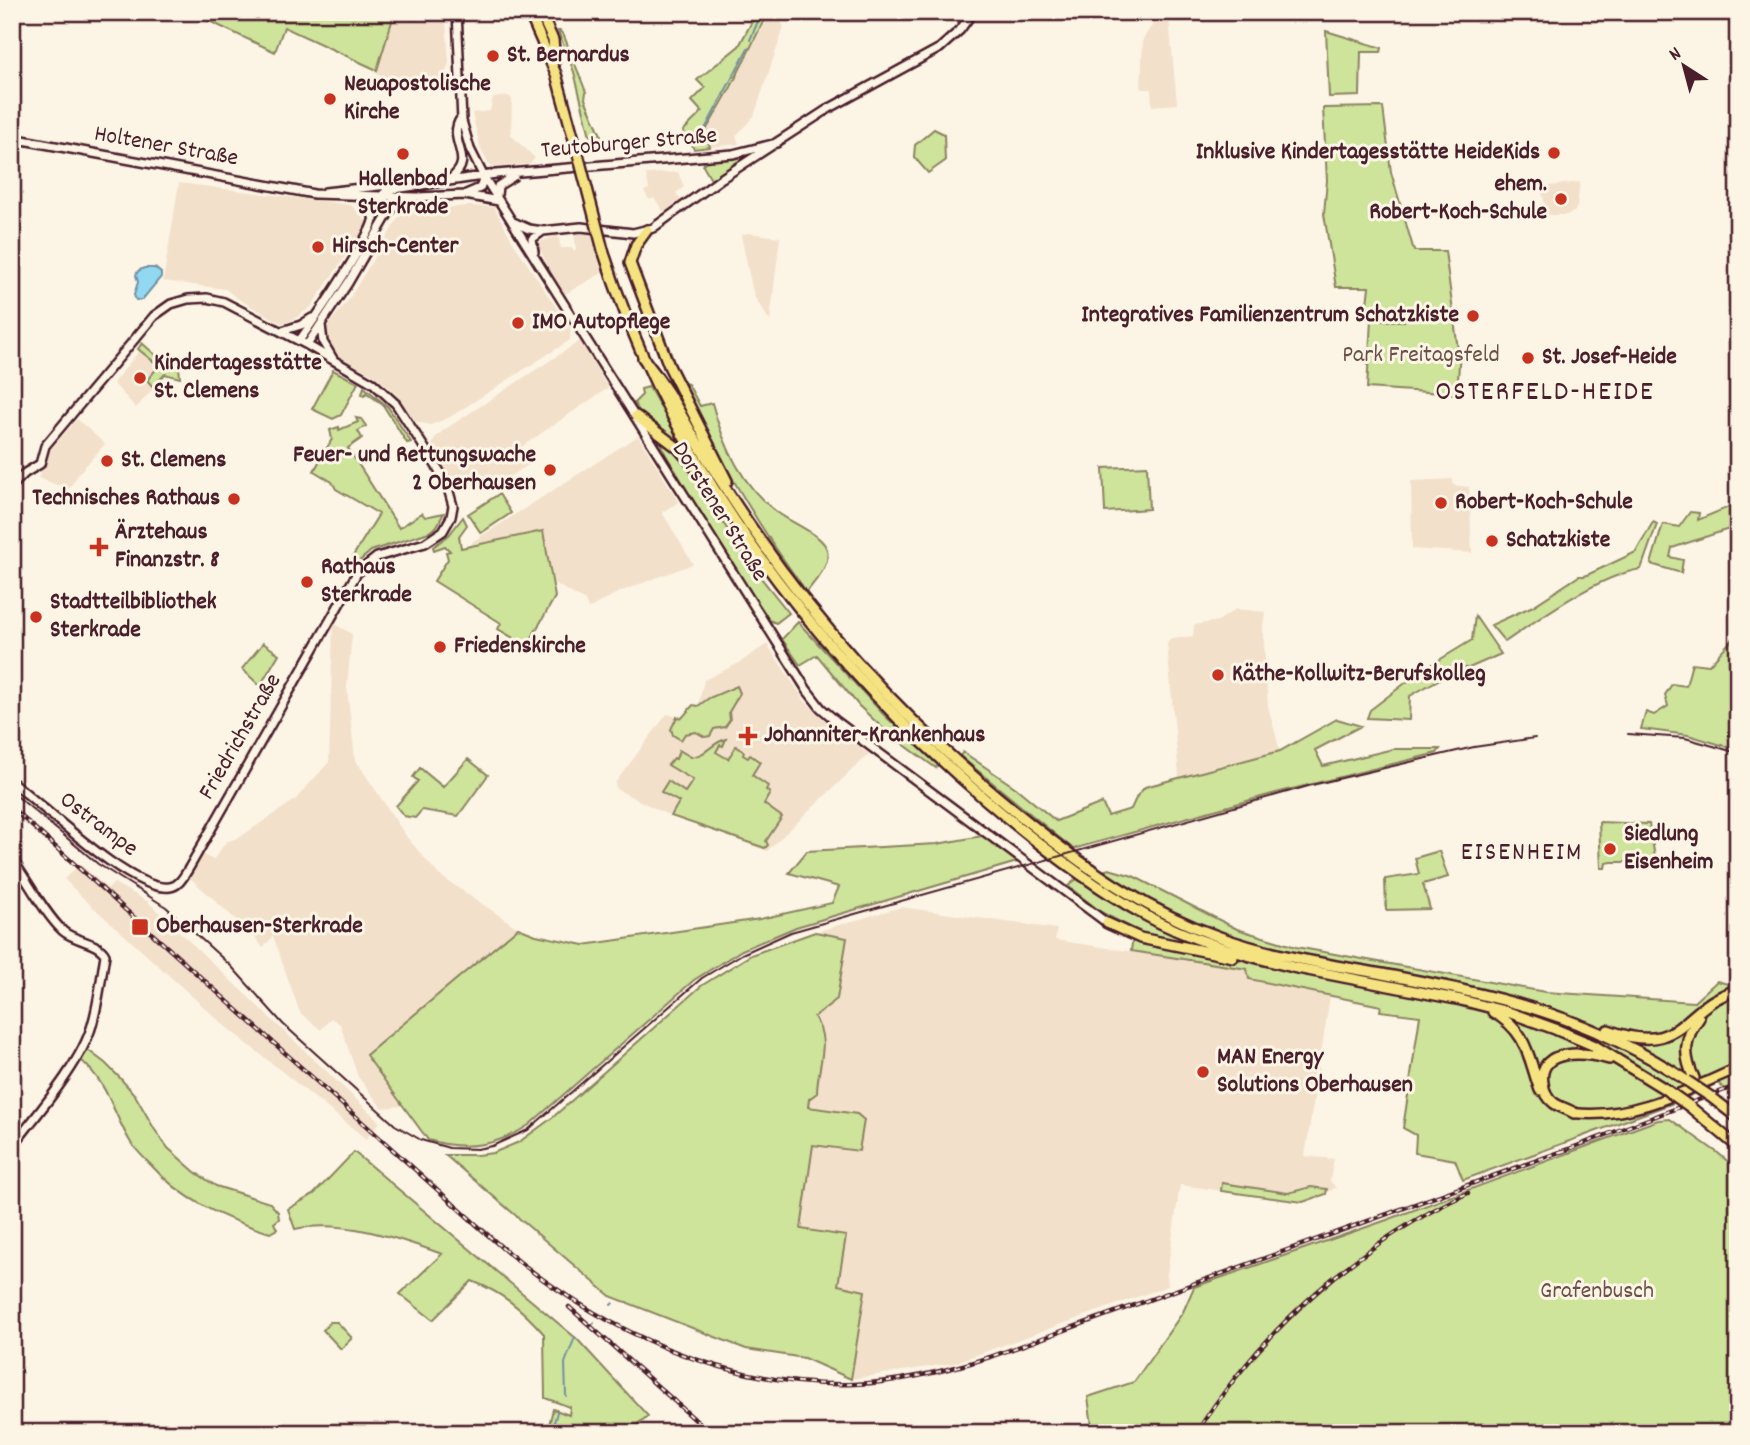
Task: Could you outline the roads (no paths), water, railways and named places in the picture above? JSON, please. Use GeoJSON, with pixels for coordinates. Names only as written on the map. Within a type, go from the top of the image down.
{"type":"FeatureCollection","features":[{"type":"Feature","properties":{"kind":"highway"},"geometry":{"type":"LineString","coordinates":[[529,12],[556,74],[603,250],[624,315],[674,419],[721,498],[783,587],[852,670],[947,766],[1019,827],[1087,879],[1144,915],[1221,948],[1297,968]]}},
{"type":"Feature","properties":{"kind":"highway"},"geometry":{"type":"LineString","coordinates":[[540,12],[553,40],[556,74]]}},
{"type":"Feature","properties":{"kind":"highway"},"geometry":{"type":"LineString","coordinates":[[647,230],[636,245],[630,263],[669,366],[747,520]]}},
{"type":"Feature","properties":{"kind":"highway"},"geometry":{"type":"LineString","coordinates":[[643,358],[667,387],[711,465],[747,520],[814,612],[902,710],[977,780],[1063,849],[1128,894],[1182,923],[1258,949],[1464,990],[1563,1017],[1628,1045],[1690,1079],[1738,1118]]}},
{"type":"Feature","properties":{"kind":"highway"},"geometry":{"type":"LineString","coordinates":[[636,416],[678,448],[721,498]]}},
{"type":"Feature","properties":{"kind":"highway"},"geometry":{"type":"LineString","coordinates":[[1107,923],[1140,938],[1487,1006],[1555,1029],[1595,1046],[1665,1089],[1738,1147]]}},
{"type":"Feature","properties":{"kind":"highway"},"geometry":{"type":"LineString","coordinates":[[1563,1017],[1578,1018],[1627,1037],[1647,1038],[1666,1035],[1678,1029],[1717,1000],[1738,991]]}},
{"type":"Feature","properties":{"kind":"highway"},"geometry":{"type":"LineString","coordinates":[[1487,1006],[1507,1021],[1521,1037],[1540,1090],[1547,1101],[1558,1109],[1574,1113]]}},
{"type":"Feature","properties":{"kind":"highway"},"geometry":{"type":"LineString","coordinates":[[1690,1079],[1686,1059],[1687,1041],[1705,1009]]}},
{"type":"Feature","properties":{"kind":"highway"},"geometry":{"type":"LineString","coordinates":[[1574,1113],[1554,1103],[1546,1094],[1542,1077],[1549,1063],[1559,1056],[1577,1053],[1623,1063]]}},
{"type":"Feature","properties":{"kind":"main road","name":"Dorstener Straße"},"geometry":{"type":"LineString","coordinates":[[457,12],[461,117],[470,149],[543,272],[798,676],[821,708],[1107,923]]}},
{"type":"Feature","properties":{"kind":"main road","name":"Teutoburger Straße"},"geometry":{"type":"LineString","coordinates":[[647,230],[667,220],[707,188],[858,91],[940,48],[960,30],[973,12]]}},
{"type":"Feature","properties":{"kind":"main road"},"geometry":{"type":"LineString","coordinates":[[447,181],[458,173],[463,164],[456,129],[461,117]]}},
{"type":"Feature","properties":{"kind":"main road","name":"Holtener Straße"},"geometry":{"type":"LineString","coordinates":[[12,138],[314,194],[417,197],[465,195],[498,199]]}},
{"type":"Feature","properties":{"kind":"main road","name":"Teutoburger Straße"},"geometry":{"type":"LineString","coordinates":[[485,177],[733,154],[777,143]]}},
{"type":"Feature","properties":{"kind":"main road"},"geometry":{"type":"LineString","coordinates":[[498,199],[497,187],[500,183],[520,173]]}},
{"type":"Feature","properties":{"kind":"main road"},"geometry":{"type":"LineString","coordinates":[[465,195],[480,188],[485,177]]}},
{"type":"Feature","properties":{"kind":"main road","name":"Holtener Straße"},"geometry":{"type":"LineString","coordinates":[[384,195],[393,188],[485,177]]}},
{"type":"Feature","properties":{"kind":"main road","name":"Holtener Straße"},"geometry":{"type":"LineString","coordinates":[[314,194],[374,186],[413,185]]}},
{"type":"Feature","properties":{"kind":"main road"},"geometry":{"type":"LineString","coordinates":[[374,186],[384,195],[391,209]]}},
{"type":"Feature","properties":{"kind":"main road"},"geometry":{"type":"LineString","coordinates":[[303,343],[374,220],[384,195]]}},
{"type":"Feature","properties":{"kind":"main road"},"geometry":{"type":"LineString","coordinates":[[356,196],[368,205],[374,220]]}},
{"type":"Feature","properties":{"kind":"main road"},"geometry":{"type":"LineString","coordinates":[[303,343],[321,324],[348,284],[391,209],[417,197]]}},
{"type":"Feature","properties":{"kind":"main road"},"geometry":{"type":"LineString","coordinates":[[512,222],[543,231]]}},
{"type":"Feature","properties":{"kind":"main road"},"geometry":{"type":"LineString","coordinates":[[543,272],[531,243],[535,235],[543,231],[581,227],[626,233],[647,230]]}},
{"type":"Feature","properties":{"kind":"main road","name":"Friedrichstraße"},"geometry":{"type":"LineString","coordinates":[[12,486],[40,464],[45,446],[141,329],[168,306],[188,299],[213,299],[281,331],[373,383],[396,404],[451,493],[453,506],[448,525],[436,537],[382,555],[364,566],[351,581],[182,879],[167,887]]}},
{"type":"Feature","properties":{"kind":"main road"},"geometry":{"type":"LineString","coordinates":[[281,331],[301,325],[318,313]]}},
{"type":"Feature","properties":{"kind":"main road"},"geometry":{"type":"LineString","coordinates":[[321,324],[324,346],[334,362]]}},
{"type":"Feature","properties":{"kind":"main road","name":"Ostrampe"},"geometry":{"type":"LineString","coordinates":[[13,785],[105,859],[144,881],[167,887]]}},
{"type":"Feature","properties":{"kind":"main road"},"geometry":{"type":"LineString","coordinates":[[12,859],[54,919],[72,937],[102,949],[105,955],[88,1035],[65,1076],[12,1147]]}},
{"type":"Feature","properties":{"kind":"main road"},"geometry":{"type":"LineString","coordinates":[[1574,1113],[1602,1115],[1623,1111],[1688,1089],[1738,1068]]}},
{"type":"Feature","properties":{"kind":"water"},"geometry":{"type":"Polygon","coordinates":[[[144,268],[155,268],[161,273],[161,277],[142,300],[136,300],[136,275],[144,268]]]}},
{"type":"Feature","properties":{"kind":"waterway"},"geometry":{"type":"LineString","coordinates":[[750,40],[762,12]]}},
{"type":"Feature","properties":{"kind":"waterway"},"geometry":{"type":"LineString","coordinates":[[704,131],[748,48]]}},
{"type":"Feature","properties":{"kind":"waterway"},"geometry":{"type":"LineString","coordinates":[[566,1396],[565,1363],[575,1337]]}},
{"type":"Feature","properties":{"kind":"waterway"},"geometry":{"type":"LineString","coordinates":[[551,1433],[557,1412]]}},
{"type":"Feature","properties":{"kind":"tram line"},"geometry":{"type":"LineString","coordinates":[[1628,734],[1685,738],[1738,753]]}},
{"type":"Feature","properties":{"kind":"tram line"},"geometry":{"type":"LineString","coordinates":[[12,792],[98,864],[166,907],[232,967],[283,1024],[395,1125],[421,1140],[449,1148],[477,1149],[492,1146],[528,1130],[702,978],[742,954],[791,932],[1312,785],[1474,747],[1535,738]]}},
{"type":"Feature","properties":{"kind":"railway"},"geometry":{"type":"LineString","coordinates":[[12,808],[508,1253]]}},
{"type":"Feature","properties":{"kind":"railway"},"geometry":{"type":"LineString","coordinates":[[1561,1152],[1738,1085]]}},
{"type":"Feature","properties":{"kind":"railway"},"geometry":{"type":"LineString","coordinates":[[501,1247],[580,1304],[622,1328],[666,1348],[711,1364],[758,1376],[806,1383],[872,1383],[923,1375],[990,1357],[1568,1149]]}},
{"type":"Feature","properties":{"kind":"railway"},"geometry":{"type":"LineString","coordinates":[[1196,1433],[1251,1359],[1315,1294],[1388,1238],[1468,1193]]}},
{"type":"Feature","properties":{"kind":"railway"},"geometry":{"type":"LineString","coordinates":[[569,1307],[710,1433]]}},
{"type":"Feature","properties":{"kind":"place","name":"St. Bernardus"},"geometry":{"type":"Point","coordinates":[493,56]}},
{"type":"Feature","properties":{"kind":"place","name":"Neuapostolische Kirche"},"geometry":{"type":"Point","coordinates":[330,99]}},
{"type":"Feature","properties":{"kind":"place","name":"Inklusive Kindertagesstätte HeideKids"},"geometry":{"type":"Point","coordinates":[1554,153]}},
{"type":"Feature","properties":{"kind":"place","name":"Hallenbad Sterkrade"},"geometry":{"type":"Point","coordinates":[403,154]}},
{"type":"Feature","properties":{"kind":"place","name":"ehem. Robert-Koch-Schule"},"geometry":{"type":"Point","coordinates":[1561,199]}},
{"type":"Feature","properties":{"kind":"place","name":"Hirsch-Center"},"geometry":{"type":"Point","coordinates":[318,247]}},
{"type":"Feature","properties":{"kind":"place","name":"Integratives Familienzentrum Schatzkiste"},"geometry":{"type":"Point","coordinates":[1473,316]}},
{"type":"Feature","properties":{"kind":"place","name":"IMO Autopflege"},"geometry":{"type":"Point","coordinates":[518,323]}},
{"type":"Feature","properties":{"kind":"place","name":"St. Josef-Heide"},"geometry":{"type":"Point","coordinates":[1528,358]}},
{"type":"Feature","properties":{"kind":"place","name":"Kindertagesstätte St. Clemens"},"geometry":{"type":"Point","coordinates":[140,378]}},
{"type":"Feature","properties":{"kind":"place","name":"St. Clemens"},"geometry":{"type":"Point","coordinates":[107,461]}},
{"type":"Feature","properties":{"kind":"place","name":"Feuer- und Rettungswache 2 Oberhausen"},"geometry":{"type":"Point","coordinates":[550,470]}},
{"type":"Feature","properties":{"kind":"place","name":"Technisches Rathaus"},"geometry":{"type":"Point","coordinates":[234,499]}},
{"type":"Feature","properties":{"kind":"place","name":"Robert-Koch-Schule"},"geometry":{"type":"Point","coordinates":[1441,503]}},
{"type":"Feature","properties":{"kind":"place","name":"Schatzkiste"},"geometry":{"type":"Point","coordinates":[1492,541]}},
{"type":"Feature","properties":{"kind":"place","name":"Ärztehaus Finanzstr. 8"},"geometry":{"type":"Point","coordinates":[99,547]}},
{"type":"Feature","properties":{"kind":"place","name":"Rathaus Sterkrade"},"geometry":{"type":"Point","coordinates":[307,582]}},
{"type":"Feature","properties":{"kind":"place","name":"Stadtteilbibliothek Sterkrade"},"geometry":{"type":"Point","coordinates":[36,617]}},
{"type":"Feature","properties":{"kind":"place","name":"Friedenskirche"},"geometry":{"type":"Point","coordinates":[440,647]}},
{"type":"Feature","properties":{"kind":"place","name":"Käthe-Kollwitz-Berufskolleg"},"geometry":{"type":"Point","coordinates":[1218,675]}},
{"type":"Feature","properties":{"kind":"place","name":"Johanniter-Krankenhaus"},"geometry":{"type":"Point","coordinates":[748,736]}},
{"type":"Feature","properties":{"kind":"place","name":"Siedlung Eisenheim"},"geometry":{"type":"Point","coordinates":[1610,849]}},
{"type":"Feature","properties":{"kind":"place","name":"Oberhausen-Sterkrade"},"geometry":{"type":"Point","coordinates":[140,927]}},
{"type":"Feature","properties":{"kind":"place","name":"MAN Energy Solutions Oberhausen"},"geometry":{"type":"Point","coordinates":[1203,1072]}},
{"type":"Feature","properties":{"kind":"district","name":"OSTERFELD-HEIDE"},"geometry":{"type":"Point","coordinates":[1545,394]}},
{"type":"Feature","properties":{"kind":"district","name":"EISENHEIM"},"geometry":{"type":"Point","coordinates":[1522,853]}},
{"type":"Feature","properties":{"kind":"park label","name":"Park Freitagsfeld"},"geometry":{"type":"Point","coordinates":[1421,356]}},
{"type":"Feature","properties":{"kind":"park label","name":"Grafenbusch"},"geometry":{"type":"Point","coordinates":[1597,1292]}}]}
